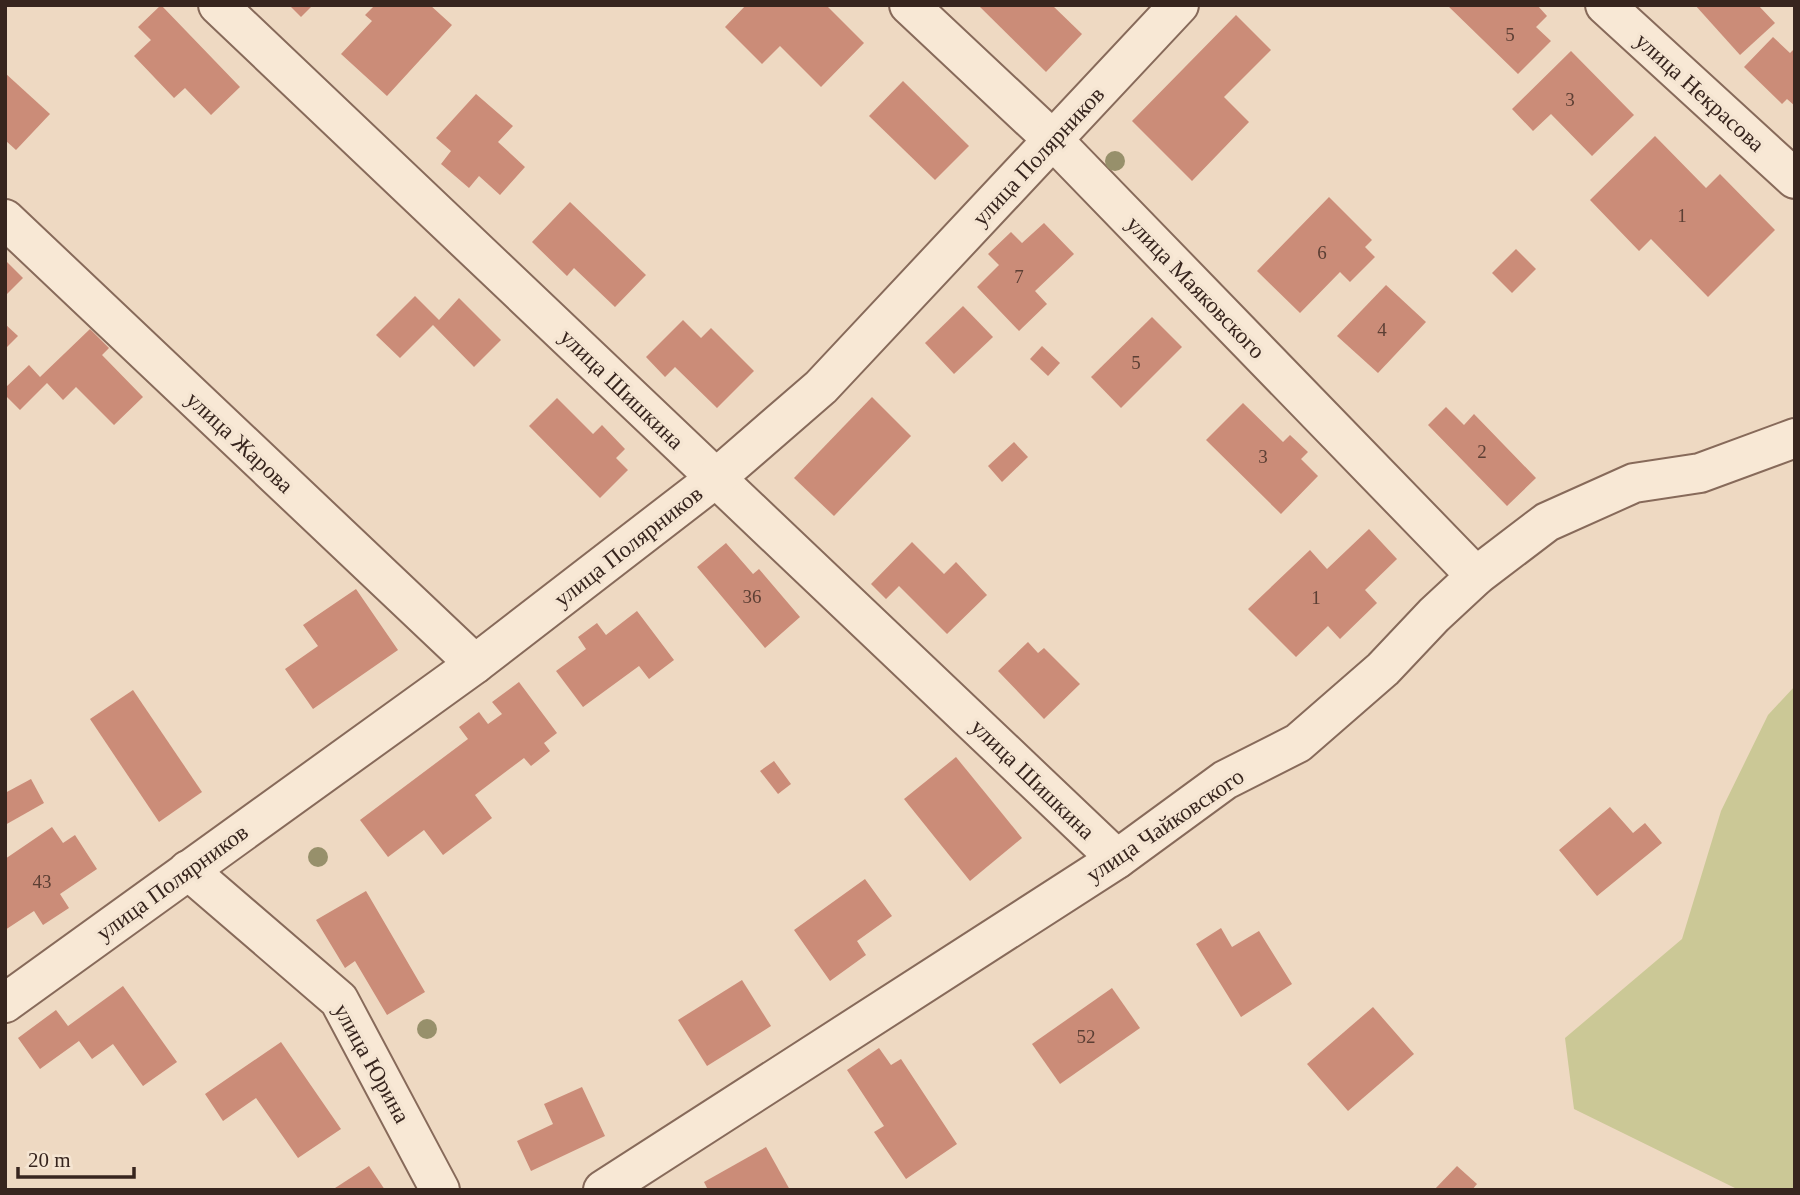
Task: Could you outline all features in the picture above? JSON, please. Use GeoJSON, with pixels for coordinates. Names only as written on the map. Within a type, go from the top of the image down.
{"type":"FeatureCollection","features":[{"type":"Feature","properties":{"kind":"street","name":"улица Шишкина"},"geometry":{"type":"LineString","coordinates":[[218,5],[1117,859]]}},
{"type":"Feature","properties":{"kind":"street","name":"улица Маяковского"},"geometry":{"type":"LineString","coordinates":[[909,5],[1053,140],[1476,576]]}},
{"type":"Feature","properties":{"kind":"street","name":"улица Полярников"},"geometry":{"type":"LineString","coordinates":[[5,1003],[475,664],[716,478],[821,387],[1179,5]]}},
{"type":"Feature","properties":{"kind":"street","name":"улица Некрасова"},"geometry":{"type":"LineString","coordinates":[[1605,5],[1795,179]]}},
{"type":"Feature","properties":{"kind":"street","name":"улица Жарова"},"geometry":{"type":"LineString","coordinates":[[5,219],[475,664]]}},
{"type":"Feature","properties":{"kind":"street","name":"улица Чайковского"},"geometry":{"type":"LineString","coordinates":[[603,1190],[1117,859],[1225,780],[1298,743],[1383,669],[1434,615],[1476,576],[1500,555],[1547,522],[1634,483],[1700,473],[1795,438]]}},
{"type":"Feature","properties":{"kind":"street","name":"улица Юрина"},"geometry":{"type":"LineString","coordinates":[[188,870],[339,1000],[440,1190]]}},
{"type":"Feature","properties":{"kind":"shaded area"},"geometry":{"type":"Polygon","coordinates":[[[1795,686],[1795,1190],[1739,1190],[1574,1109],[1565,1038],[1682,939],[1721,811],[1768,715],[1795,686]]]}},
{"type":"Feature","properties":{"kind":"building"},"geometry":{"type":"Polygon","coordinates":[[[161,5],[240,87],[211,115],[185,88],[174,98],[134,56],[151,40],[138,27],[161,5]]]}},
{"type":"Feature","properties":{"kind":"building"},"geometry":{"type":"Polygon","coordinates":[[[289,5],[313,5],[301,17],[289,5]]]}},
{"type":"Feature","properties":{"kind":"building"},"geometry":{"type":"Polygon","coordinates":[[[375,5],[430,5],[452,25],[387,96],[341,54],[372,21],[365,15],[375,5]]]}},
{"type":"Feature","properties":{"kind":"building"},"geometry":{"type":"Polygon","coordinates":[[[746,5],[826,5],[864,43],[821,87],[780,46],[762,64],[725,27],[746,5]]]}},
{"type":"Feature","properties":{"kind":"building"},"geometry":{"type":"Polygon","coordinates":[[[978,5],[1052,5],[1082,34],[1046,72],[978,5]]]}},
{"type":"Feature","properties":{"kind":"building"},"geometry":{"type":"Polygon","coordinates":[[[1447,5],[1537,5],[1547,16],[1536,27],[1551,41],[1518,74],[1447,5]]]}},
{"type":"Feature","properties":{"kind":"building"},"geometry":{"type":"Polygon","coordinates":[[[1695,5],[1758,5],[1775,23],[1740,55],[1695,5]]]}},
{"type":"Feature","properties":{"kind":"building"},"geometry":{"type":"Polygon","coordinates":[[[1236,15],[1271,50],[1224,97],[1249,122],[1192,181],[1132,121],[1236,15]]]}},
{"type":"Feature","properties":{"kind":"building"},"geometry":{"type":"Polygon","coordinates":[[[1773,37],[1790,53],[1795,48],[1795,106],[1787,99],[1782,104],[1744,67],[1773,37]]]}},
{"type":"Feature","properties":{"kind":"building"},"geometry":{"type":"Polygon","coordinates":[[[1571,51],[1634,115],[1592,156],[1551,114],[1533,131],[1512,109],[1571,51]]]}},
{"type":"Feature","properties":{"kind":"building"},"geometry":{"type":"Polygon","coordinates":[[[5,73],[50,114],[16,150],[5,140],[5,73]]]}},
{"type":"Feature","properties":{"kind":"building"},"geometry":{"type":"Polygon","coordinates":[[[903,81],[969,146],[935,180],[869,116],[903,81]]]}},
{"type":"Feature","properties":{"kind":"building"},"geometry":{"type":"Polygon","coordinates":[[[476,94],[513,126],[498,142],[525,167],[500,195],[479,176],[469,188],[441,164],[451,151],[436,138],[476,94]]]}},
{"type":"Feature","properties":{"kind":"building"},"geometry":{"type":"Polygon","coordinates":[[[1655,136],[1706,188],[1720,174],[1775,230],[1708,297],[1651,239],[1639,251],[1590,200],[1655,136]]]}},
{"type":"Feature","properties":{"kind":"building"},"geometry":{"type":"Polygon","coordinates":[[[1329,197],[1372,240],[1365,247],[1375,257],[1350,282],[1340,272],[1300,313],[1257,271],[1329,197]]]}},
{"type":"Feature","properties":{"kind":"building"},"geometry":{"type":"Polygon","coordinates":[[[570,202],[646,275],[615,307],[574,268],[567,276],[532,242],[570,202]]]}},
{"type":"Feature","properties":{"kind":"building"},"geometry":{"type":"Polygon","coordinates":[[[1044,223],[1074,254],[1035,291],[1047,304],[1019,331],[977,287],[999,265],[988,254],[1011,232],[1022,243],[1044,223]]]}},
{"type":"Feature","properties":{"kind":"building"},"geometry":{"type":"Polygon","coordinates":[[[1516,249],[1536,269],[1512,293],[1492,273],[1516,249]]]}},
{"type":"Feature","properties":{"kind":"building"},"geometry":{"type":"Polygon","coordinates":[[[5,260],[23,278],[5,296],[5,260]]]}},
{"type":"Feature","properties":{"kind":"building"},"geometry":{"type":"Polygon","coordinates":[[[1386,285],[1426,322],[1378,373],[1337,336],[1386,285]]]}},
{"type":"Feature","properties":{"kind":"building"},"geometry":{"type":"Polygon","coordinates":[[[415,296],[439,320],[459,298],[501,340],[474,367],[433,325],[400,358],[376,335],[415,296]]]}},
{"type":"Feature","properties":{"kind":"building"},"geometry":{"type":"Polygon","coordinates":[[[963,306],[993,337],[954,374],[925,343],[963,306]]]}},
{"type":"Feature","properties":{"kind":"building"},"geometry":{"type":"Polygon","coordinates":[[[1152,317],[1182,347],[1121,408],[1091,377],[1152,317]]]}},
{"type":"Feature","properties":{"kind":"building"},"geometry":{"type":"Polygon","coordinates":[[[683,320],[701,338],[711,328],[754,371],[717,408],[675,367],[665,377],[646,357],[683,320]]]}},
{"type":"Feature","properties":{"kind":"building"},"geometry":{"type":"Polygon","coordinates":[[[5,324],[18,336],[5,349],[5,324]]]}},
{"type":"Feature","properties":{"kind":"building"},"geometry":{"type":"Polygon","coordinates":[[[90,329],[109,348],[102,355],[143,397],[114,425],[76,387],[63,400],[47,383],[20,410],[5,395],[5,388],[29,365],[40,377],[90,329]]]}},
{"type":"Feature","properties":{"kind":"building"},"geometry":{"type":"Polygon","coordinates":[[[1042,346],[1060,363],[1048,376],[1030,359],[1042,346]]]}},
{"type":"Feature","properties":{"kind":"building"},"geometry":{"type":"Polygon","coordinates":[[[872,397],[911,436],[834,516],[794,478],[872,397]]]}},
{"type":"Feature","properties":{"kind":"building"},"geometry":{"type":"Polygon","coordinates":[[[557,398],[593,434],[602,425],[625,449],[616,458],[628,470],[600,498],[529,426],[557,398]]]}},
{"type":"Feature","properties":{"kind":"building"},"geometry":{"type":"Polygon","coordinates":[[[1243,403],[1283,442],[1290,435],[1308,452],[1301,459],[1318,476],[1281,514],[1206,440],[1243,403]]]}},
{"type":"Feature","properties":{"kind":"building"},"geometry":{"type":"Polygon","coordinates":[[[1446,407],[1464,425],[1474,414],[1536,478],[1507,506],[1428,425],[1446,407]]]}},
{"type":"Feature","properties":{"kind":"building"},"geometry":{"type":"Polygon","coordinates":[[[1014,442],[1028,457],[1002,482],[988,466],[1014,442]]]}},
{"type":"Feature","properties":{"kind":"building"},"geometry":{"type":"Polygon","coordinates":[[[1369,529],[1397,559],[1365,590],[1377,603],[1340,639],[1328,626],[1296,657],[1248,609],[1310,550],[1327,569],[1369,529]]]}},
{"type":"Feature","properties":{"kind":"building"},"geometry":{"type":"Polygon","coordinates":[[[912,542],[944,574],[956,562],[987,595],[947,634],[899,586],[886,599],[871,584],[912,542]]]}},
{"type":"Feature","properties":{"kind":"building"},"geometry":{"type":"Polygon","coordinates":[[[726,543],[753,574],[759,569],[800,617],[765,648],[697,567],[726,543]]]}},
{"type":"Feature","properties":{"kind":"building"},"geometry":{"type":"Polygon","coordinates":[[[356,589],[398,650],[313,709],[285,669],[318,646],[303,625],[356,589]]]}},
{"type":"Feature","properties":{"kind":"building"},"geometry":{"type":"Polygon","coordinates":[[[637,611],[674,660],[649,679],[639,666],[583,707],[556,671],[586,649],[578,637],[597,623],[606,635],[637,611]]]}},
{"type":"Feature","properties":{"kind":"building"},"geometry":{"type":"Polygon","coordinates":[[[1028,642],[1038,653],[1044,648],[1080,684],[1044,719],[998,671],[1028,642]]]}},
{"type":"Feature","properties":{"kind":"building"},"geometry":{"type":"Polygon","coordinates":[[[519,682],[557,733],[544,743],[550,751],[531,766],[524,758],[475,795],[492,818],[443,855],[424,830],[388,857],[360,820],[468,739],[459,727],[479,712],[488,724],[502,714],[492,702],[519,682]]]}},
{"type":"Feature","properties":{"kind":"building"},"geometry":{"type":"Polygon","coordinates":[[[133,690],[202,792],[159,822],[90,719],[133,690]]]}},
{"type":"Feature","properties":{"kind":"building"},"geometry":{"type":"Polygon","coordinates":[[[956,757],[1022,838],[970,881],[904,799],[956,757]]]}},
{"type":"Feature","properties":{"kind":"building"},"geometry":{"type":"Polygon","coordinates":[[[774,761],[791,784],[778,794],[760,771],[774,761]]]}},
{"type":"Feature","properties":{"kind":"building"},"geometry":{"type":"Polygon","coordinates":[[[31,779],[44,803],[5,825],[5,793],[31,779]]]}},
{"type":"Feature","properties":{"kind":"building"},"geometry":{"type":"Polygon","coordinates":[[[1610,807],[1633,833],[1645,823],[1662,843],[1597,896],[1559,850],[1610,807]]]}},
{"type":"Feature","properties":{"kind":"building"},"geometry":{"type":"Polygon","coordinates":[[[52,827],[63,843],[75,835],[97,869],[60,894],[69,908],[43,925],[34,911],[5,930],[5,859],[52,827]]]}},
{"type":"Feature","properties":{"kind":"building"},"geometry":{"type":"Polygon","coordinates":[[[865,879],[892,916],[857,941],[866,955],[830,981],[794,930],[865,879]]]}},
{"type":"Feature","properties":{"kind":"building"},"geometry":{"type":"Polygon","coordinates":[[[366,891],[425,992],[387,1015],[355,961],[345,968],[316,920],[366,891]]]}},
{"type":"Feature","properties":{"kind":"building"},"geometry":{"type":"Polygon","coordinates":[[[1221,928],[1232,947],[1259,931],[1292,984],[1241,1017],[1196,944],[1221,928]]]}},
{"type":"Feature","properties":{"kind":"building"},"geometry":{"type":"Polygon","coordinates":[[[742,980],[771,1026],[707,1066],[678,1020],[742,980]]]}},
{"type":"Feature","properties":{"kind":"building"},"geometry":{"type":"Polygon","coordinates":[[[123,986],[177,1062],[143,1086],[113,1044],[92,1059],[79,1041],[40,1069],[18,1038],[56,1010],[68,1026],[123,986]]]}},
{"type":"Feature","properties":{"kind":"building"},"geometry":{"type":"Polygon","coordinates":[[[1112,988],[1140,1028],[1060,1084],[1032,1044],[1112,988]]]}},
{"type":"Feature","properties":{"kind":"building"},"geometry":{"type":"Polygon","coordinates":[[[1373,1007],[1414,1054],[1348,1111],[1307,1064],[1373,1007]]]}},
{"type":"Feature","properties":{"kind":"building"},"geometry":{"type":"Polygon","coordinates":[[[281,1042],[341,1129],[298,1158],[256,1098],[223,1121],[205,1094],[281,1042]]]}},
{"type":"Feature","properties":{"kind":"building"},"geometry":{"type":"Polygon","coordinates":[[[879,1048],[891,1065],[901,1059],[957,1144],[906,1179],[874,1132],[884,1126],[847,1070],[879,1048]]]}},
{"type":"Feature","properties":{"kind":"building"},"geometry":{"type":"Polygon","coordinates":[[[582,1087],[605,1136],[531,1171],[517,1141],[553,1124],[544,1104],[582,1087]]]}},
{"type":"Feature","properties":{"kind":"building"},"geometry":{"type":"Polygon","coordinates":[[[766,1147],[790,1190],[708,1190],[704,1182],[766,1147]]]}},
{"type":"Feature","properties":{"kind":"building"},"geometry":{"type":"Polygon","coordinates":[[[369,1166],[385,1190],[332,1190],[369,1166]]]}},
{"type":"Feature","properties":{"kind":"building"},"geometry":{"type":"Polygon","coordinates":[[[1457,1166],[1477,1184],[1472,1190],[1434,1190],[1457,1166]]]}}]}
